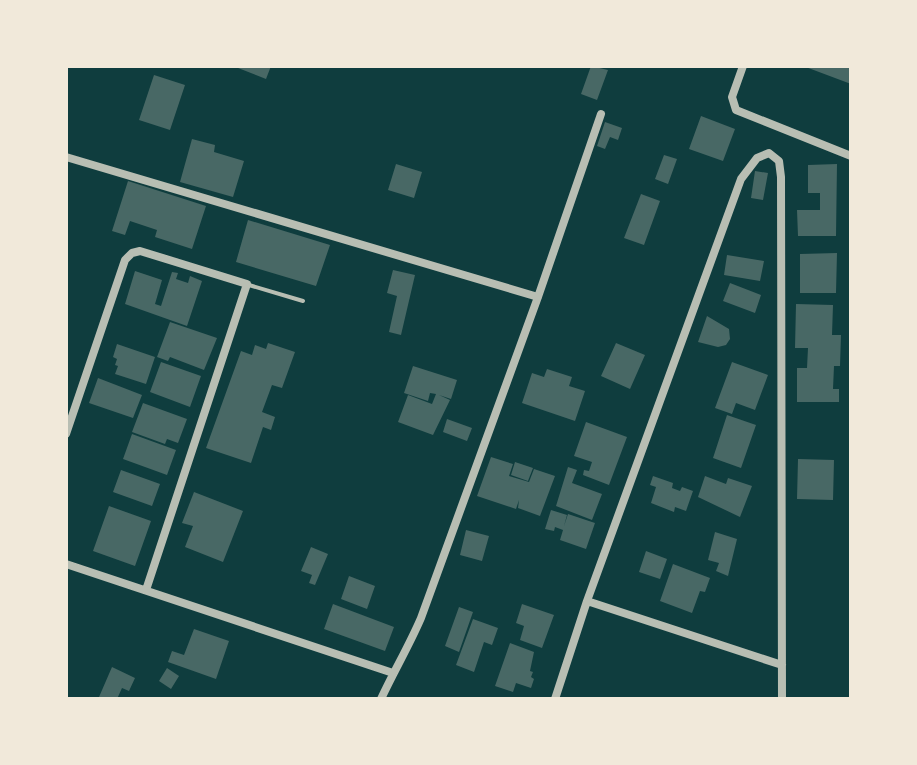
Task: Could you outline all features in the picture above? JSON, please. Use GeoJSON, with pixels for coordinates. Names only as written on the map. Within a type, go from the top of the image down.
{"type":"FeatureCollection","features":[{"type":"Feature","properties":{"kind":"street"},"geometry":{"type":"LineString","coordinates":[[743,66],[732,97],[736,110],[851,156]]}},
{"type":"Feature","properties":{"kind":"street"},"geometry":{"type":"LineString","coordinates":[[381,699],[421,618],[601,114]]}},
{"type":"Feature","properties":{"kind":"street"},"geometry":{"type":"LineString","coordinates":[[555,699],[587,601],[741,179],[757,158],[769,153],[779,161],[781,177],[782,699]]}},
{"type":"Feature","properties":{"kind":"street"},"geometry":{"type":"LineString","coordinates":[[66,157],[538,297]]}},
{"type":"Feature","properties":{"kind":"street"},"geometry":{"type":"LineString","coordinates":[[66,434],[125,260],[132,253],[140,251],[247,284],[146,590]]}},
{"type":"Feature","properties":{"kind":"street"},"geometry":{"type":"LineString","coordinates":[[66,564],[393,673]]}},
{"type":"Feature","properties":{"kind":"street"},"geometry":{"type":"LineString","coordinates":[[587,601],[782,665]]}},
{"type":"Feature","properties":{"kind":"lane"},"geometry":{"type":"LineString","coordinates":[[247,284],[303,301]]}},
{"type":"Feature","properties":{"kind":"building"},"geometry":{"type":"Polygon","coordinates":[[[233,66],[271,66],[266,79],[233,66]]]}},
{"type":"Feature","properties":{"kind":"building"},"geometry":{"type":"Polygon","coordinates":[[[591,66],[608,70],[597,100],[581,94],[591,66]]]}},
{"type":"Feature","properties":{"kind":"building"},"geometry":{"type":"Polygon","coordinates":[[[803,66],[851,66],[851,84],[803,66]]]}},
{"type":"Feature","properties":{"kind":"building"},"geometry":{"type":"Polygon","coordinates":[[[154,75],[185,85],[170,130],[139,120],[154,75]]]}},
{"type":"Feature","properties":{"kind":"building"},"geometry":{"type":"Polygon","coordinates":[[[701,116],[735,129],[723,161],[689,149],[701,116]]]}},
{"type":"Feature","properties":{"kind":"building"},"geometry":{"type":"Polygon","coordinates":[[[605,122],[622,128],[618,140],[610,137],[605,149],[597,146],[605,122]]]}},
{"type":"Feature","properties":{"kind":"building"},"geometry":{"type":"Polygon","coordinates":[[[192,139],[215,145],[214,152],[244,161],[233,197],[180,182],[192,139]]]}},
{"type":"Feature","properties":{"kind":"building"},"geometry":{"type":"Polygon","coordinates":[[[664,155],[677,159],[668,184],[655,179],[664,155]]]}},
{"type":"Feature","properties":{"kind":"building"},"geometry":{"type":"Polygon","coordinates":[[[396,164],[422,172],[414,198],[388,190],[396,164]]]}},
{"type":"Feature","properties":{"kind":"building"},"geometry":{"type":"Polygon","coordinates":[[[837,164],[836,236],[798,236],[797,210],[820,210],[820,193],[808,193],[808,165],[837,164]]]}},
{"type":"Feature","properties":{"kind":"building"},"geometry":{"type":"Polygon","coordinates":[[[755,171],[768,173],[763,200],[751,198],[755,171]]]}},
{"type":"Feature","properties":{"kind":"building"},"geometry":{"type":"Polygon","coordinates":[[[128,181],[206,206],[192,249],[155,237],[157,230],[130,221],[125,235],[112,231],[128,181]]]}},
{"type":"Feature","properties":{"kind":"building"},"geometry":{"type":"Polygon","coordinates":[[[641,194],[660,201],[644,245],[624,238],[641,194]]]}},
{"type":"Feature","properties":{"kind":"building"},"geometry":{"type":"Polygon","coordinates":[[[248,220],[330,245],[316,286],[236,262],[248,220]]]}},
{"type":"Feature","properties":{"kind":"building"},"geometry":{"type":"Polygon","coordinates":[[[837,253],[836,293],[800,293],[800,254],[837,253]]]}},
{"type":"Feature","properties":{"kind":"building"},"geometry":{"type":"Polygon","coordinates":[[[727,255],[764,261],[760,281],[724,275],[727,255]]]}},
{"type":"Feature","properties":{"kind":"building"},"geometry":{"type":"Polygon","coordinates":[[[393,270],[415,275],[401,335],[389,332],[397,296],[387,293],[393,270]]]}},
{"type":"Feature","properties":{"kind":"building"},"geometry":{"type":"Polygon","coordinates":[[[135,271],[162,280],[155,304],[161,306],[172,272],[178,273],[176,279],[188,283],[190,276],[202,281],[187,326],[125,304],[135,271]]]}},
{"type":"Feature","properties":{"kind":"building"},"geometry":{"type":"Polygon","coordinates":[[[730,283],[761,295],[755,313],[723,301],[730,283]]]}},
{"type":"Feature","properties":{"kind":"building"},"geometry":{"type":"Polygon","coordinates":[[[796,304],[833,305],[832,335],[841,335],[840,366],[834,366],[833,389],[839,389],[839,402],[797,402],[797,368],[807,368],[808,348],[795,348],[796,304]]]}},
{"type":"Feature","properties":{"kind":"building"},"geometry":{"type":"Polygon","coordinates":[[[707,316],[729,329],[730,339],[726,345],[718,347],[698,342],[707,316]]]}},
{"type":"Feature","properties":{"kind":"building"},"geometry":{"type":"Polygon","coordinates":[[[170,322],[217,338],[204,370],[170,357],[168,361],[157,357],[170,322]]]}},
{"type":"Feature","properties":{"kind":"building"},"geometry":{"type":"Polygon","coordinates":[[[268,343],[295,352],[282,388],[272,385],[262,412],[275,417],[271,430],[263,427],[251,463],[206,448],[241,351],[252,355],[255,345],[266,349],[268,343]]]}},
{"type":"Feature","properties":{"kind":"building"},"geometry":{"type":"Polygon","coordinates":[[[616,343],[645,355],[630,389],[601,376],[616,343]]]}},
{"type":"Feature","properties":{"kind":"building"},"geometry":{"type":"Polygon","coordinates":[[[117,344],[155,357],[146,384],[115,374],[118,366],[115,365],[117,359],[113,357],[117,344]]]}},
{"type":"Feature","properties":{"kind":"building"},"geometry":{"type":"Polygon","coordinates":[[[161,362],[201,376],[190,407],[150,392],[161,362]]]}},
{"type":"Feature","properties":{"kind":"building"},"geometry":{"type":"Polygon","coordinates":[[[732,362],[768,375],[755,410],[736,403],[732,414],[715,408],[732,362]]]}},
{"type":"Feature","properties":{"kind":"building"},"geometry":{"type":"Polygon","coordinates":[[[413,366],[457,380],[451,399],[439,395],[450,400],[433,435],[398,422],[408,395],[432,404],[436,394],[430,393],[428,401],[404,393],[413,366]]]}},
{"type":"Feature","properties":{"kind":"building"},"geometry":{"type":"Polygon","coordinates":[[[547,369],[572,377],[569,386],[585,391],[575,421],[522,403],[532,373],[544,377],[547,369]]]}},
{"type":"Feature","properties":{"kind":"building"},"geometry":{"type":"Polygon","coordinates":[[[98,378],[142,395],[133,418],[89,403],[98,378]]]}},
{"type":"Feature","properties":{"kind":"building"},"geometry":{"type":"Polygon","coordinates":[[[143,403],[187,419],[178,443],[167,439],[165,444],[132,432],[143,403]]]}},
{"type":"Feature","properties":{"kind":"building"},"geometry":{"type":"Polygon","coordinates":[[[727,415],[756,425],[741,468],[713,458],[727,415]]]}},
{"type":"Feature","properties":{"kind":"building"},"geometry":{"type":"Polygon","coordinates":[[[447,419],[472,428],[467,441],[443,432],[447,419]]]}},
{"type":"Feature","properties":{"kind":"building"},"geometry":{"type":"Polygon","coordinates":[[[586,422],[627,437],[609,485],[583,475],[584,470],[589,471],[592,462],[574,456],[586,422]]]}},
{"type":"Feature","properties":{"kind":"building"},"geometry":{"type":"Polygon","coordinates":[[[132,434],[176,450],[167,475],[123,459],[132,434]]]}},
{"type":"Feature","properties":{"kind":"building"},"geometry":{"type":"Polygon","coordinates":[[[491,457],[513,464],[509,476],[529,482],[534,469],[555,476],[540,516],[518,508],[519,500],[516,509],[477,496],[491,457]]]}},
{"type":"Feature","properties":{"kind":"building"},"geometry":{"type":"Polygon","coordinates":[[[798,459],[834,460],[833,500],[797,499],[798,459]]]}},
{"type":"Feature","properties":{"kind":"building"},"geometry":{"type":"Polygon","coordinates":[[[515,462],[533,468],[528,481],[511,475],[515,462]]]}},
{"type":"Feature","properties":{"kind":"building"},"geometry":{"type":"Polygon","coordinates":[[[568,467],[577,470],[572,483],[602,494],[592,520],[556,506],[568,467]]]}},
{"type":"Feature","properties":{"kind":"building"},"geometry":{"type":"Polygon","coordinates":[[[121,470],[160,484],[152,506],[113,492],[121,470]]]}},
{"type":"Feature","properties":{"kind":"building"},"geometry":{"type":"Polygon","coordinates":[[[653,476],[673,483],[672,488],[680,491],[682,487],[693,491],[686,511],[675,507],[674,512],[651,503],[656,487],[650,485],[653,476]]]}},
{"type":"Feature","properties":{"kind":"building"},"geometry":{"type":"Polygon","coordinates":[[[705,476],[726,484],[728,478],[752,486],[740,517],[698,497],[705,476]]]}},
{"type":"Feature","properties":{"kind":"building"},"geometry":{"type":"Polygon","coordinates":[[[194,492],[243,511],[223,562],[185,547],[193,526],[182,523],[194,492]]]}},
{"type":"Feature","properties":{"kind":"building"},"geometry":{"type":"Polygon","coordinates":[[[109,506],[151,521],[135,566],[93,551],[109,506]]]}},
{"type":"Feature","properties":{"kind":"building"},"geometry":{"type":"Polygon","coordinates":[[[551,510],[567,515],[564,526],[568,514],[595,523],[586,549],[560,540],[563,530],[555,527],[554,531],[545,529],[551,510]]]}},
{"type":"Feature","properties":{"kind":"building"},"geometry":{"type":"Polygon","coordinates":[[[466,530],[489,536],[482,561],[460,555],[466,530]]]}},
{"type":"Feature","properties":{"kind":"building"},"geometry":{"type":"Polygon","coordinates":[[[715,532],[737,539],[728,576],[716,571],[719,563],[708,560],[715,532]]]}},
{"type":"Feature","properties":{"kind":"building"},"geometry":{"type":"Polygon","coordinates":[[[311,547],[328,554],[315,585],[309,583],[312,575],[301,571],[311,547]]]}},
{"type":"Feature","properties":{"kind":"building"},"geometry":{"type":"Polygon","coordinates":[[[646,551],[667,559],[660,579],[639,572],[646,551]]]}},
{"type":"Feature","properties":{"kind":"building"},"geometry":{"type":"Polygon","coordinates":[[[673,564],[710,578],[705,592],[700,591],[692,613],[660,601],[673,564]]]}},
{"type":"Feature","properties":{"kind":"building"},"geometry":{"type":"Polygon","coordinates":[[[349,576],[375,586],[367,609],[341,599],[349,576]]]}},
{"type":"Feature","properties":{"kind":"building"},"geometry":{"type":"Polygon","coordinates":[[[333,604],[394,627],[385,651],[324,629],[333,604]]]}},
{"type":"Feature","properties":{"kind":"building"},"geometry":{"type":"Polygon","coordinates":[[[522,604],[554,615],[542,648],[520,640],[524,626],[516,623],[522,604]]]}},
{"type":"Feature","properties":{"kind":"building"},"geometry":{"type":"Polygon","coordinates":[[[459,607],[473,612],[459,652],[445,646],[459,607]]]}},
{"type":"Feature","properties":{"kind":"building"},"geometry":{"type":"Polygon","coordinates":[[[473,619],[498,628],[492,645],[484,642],[474,672],[456,665],[473,619]]]}},
{"type":"Feature","properties":{"kind":"building"},"geometry":{"type":"Polygon","coordinates":[[[194,629],[229,641],[216,679],[168,662],[172,651],[184,655],[194,629]]]}},
{"type":"Feature","properties":{"kind":"building"},"geometry":{"type":"Polygon","coordinates":[[[510,643],[534,652],[530,671],[534,679],[531,688],[516,683],[513,692],[495,686],[510,643]]]}},
{"type":"Feature","properties":{"kind":"building"},"geometry":{"type":"Polygon","coordinates":[[[112,667],[135,678],[129,691],[122,688],[117,699],[104,699],[99,697],[112,667]]]}},
{"type":"Feature","properties":{"kind":"building"},"geometry":{"type":"Polygon","coordinates":[[[167,668],[179,676],[171,689],[159,681],[167,668]]]}}]}
